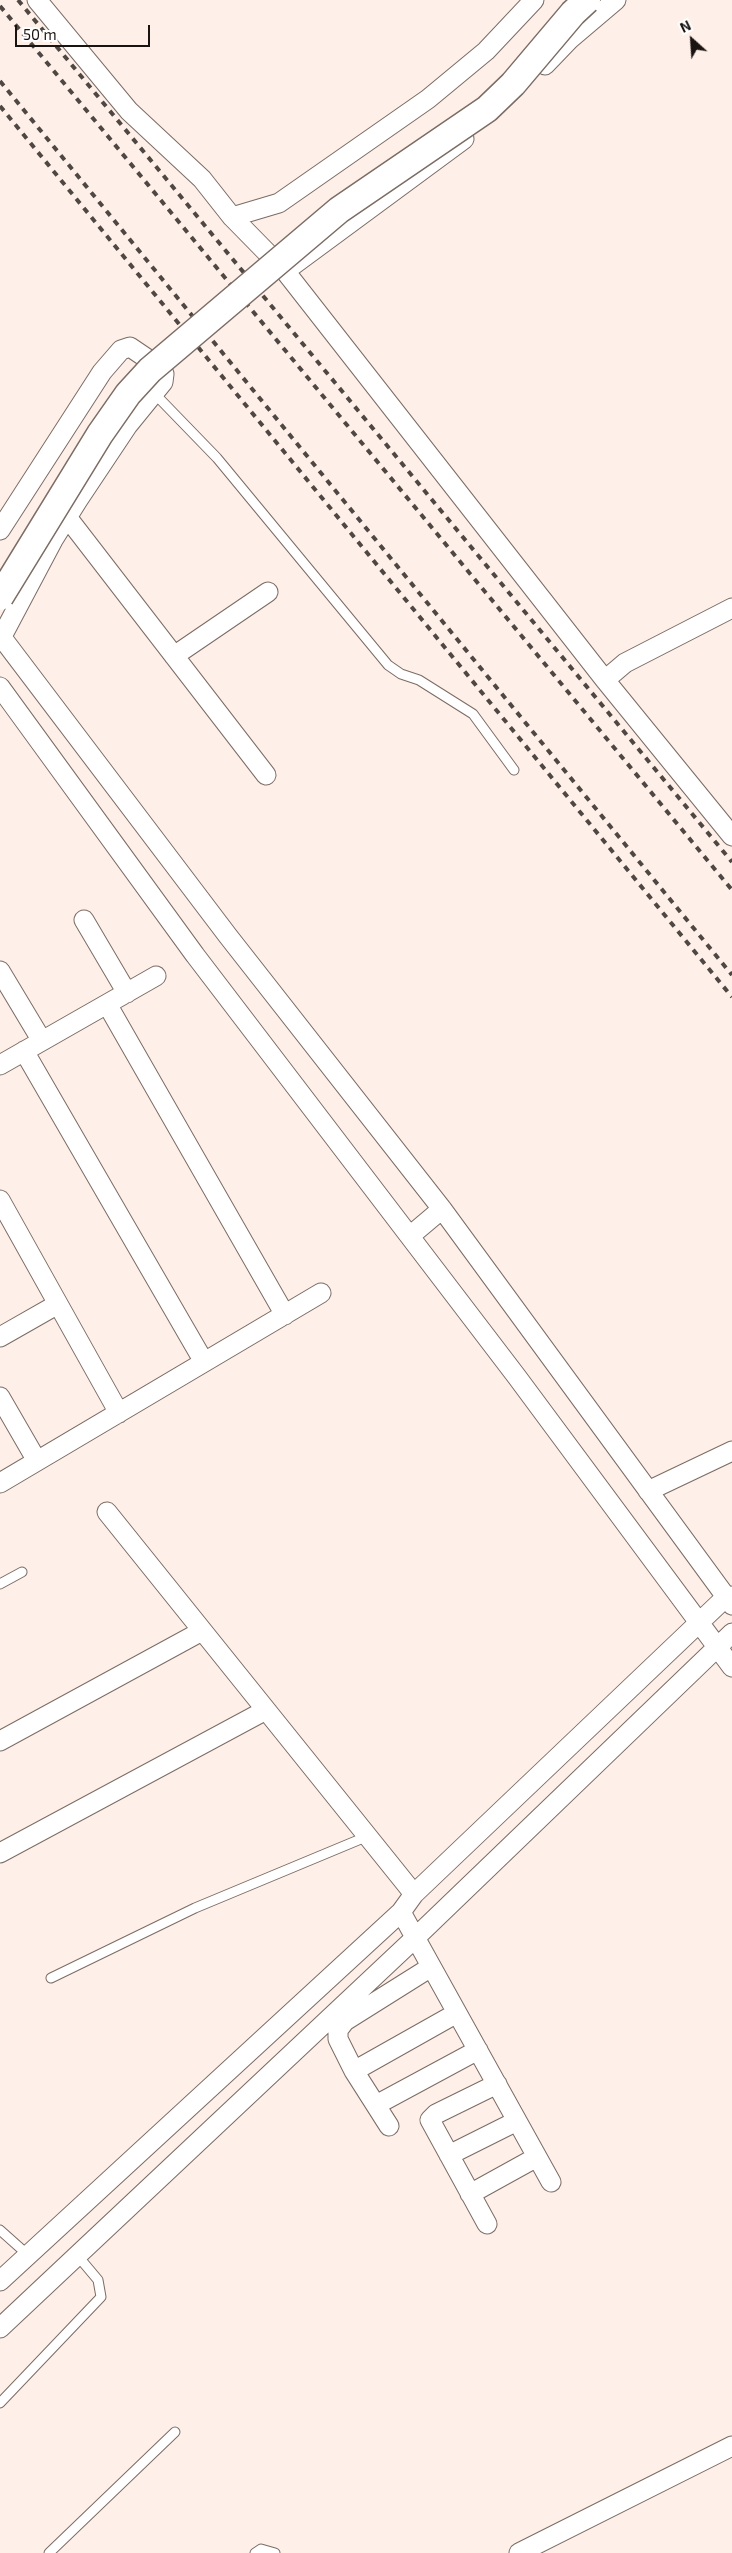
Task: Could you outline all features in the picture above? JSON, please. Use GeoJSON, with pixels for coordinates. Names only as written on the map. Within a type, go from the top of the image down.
{"type":"FeatureCollection","features":[{"type":"Feature","properties":{"kind":"street"},"geometry":{"type":"LineString","coordinates":[[37,0],[129,112],[202,179],[232,217],[285,271],[605,680],[732,836]]}},
{"type":"Feature","properties":{"kind":"street"},"geometry":{"type":"LineString","coordinates":[[232,217],[279,203],[428,99],[486,51],[534,0]]}},
{"type":"Feature","properties":{"kind":"street"},"geometry":{"type":"LineString","coordinates":[[0,566],[86,425],[138,358],[330,197],[477,96],[502,73],[563,0]]}},
{"type":"Feature","properties":{"kind":"street"},"geometry":{"type":"LineString","coordinates":[[0,598],[100,434],[128,394],[150,370],[339,210],[487,109],[513,84],[573,13],[587,0]]}},
{"type":"Feature","properties":{"kind":"street"},"geometry":{"type":"LineString","coordinates":[[285,271],[460,142],[505,106],[570,39],[616,0]]}},
{"type":"Feature","properties":{"kind":"street"},"geometry":{"type":"LineString","coordinates":[[0,530],[102,372],[121,350],[130,347],[161,368],[164,374],[163,382],[128,425],[67,517],[1,637],[228,936],[442,1209],[730,1600],[701,1622],[414,1894],[401,1912],[0,2281]]}},
{"type":"Feature","properties":{"kind":"street"},"geometry":{"type":"LineString","coordinates":[[67,517],[266,775]]}},
{"type":"Feature","properties":{"kind":"street"},"geometry":{"type":"LineString","coordinates":[[174,656],[268,592]]}},
{"type":"Feature","properties":{"kind":"street"},"geometry":{"type":"LineString","coordinates":[[605,680],[625,663],[732,608]]}},
{"type":"Feature","properties":{"kind":"street"},"geometry":{"type":"LineString","coordinates":[[0,687],[195,955],[701,1622],[726,1640],[732,1667]]}},
{"type":"Feature","properties":{"kind":"street"},"geometry":{"type":"LineString","coordinates":[[84,920],[127,993]]}},
{"type":"Feature","properties":{"kind":"street"},"geometry":{"type":"LineString","coordinates":[[0,971],[42,1041]]}},
{"type":"Feature","properties":{"kind":"street"},"geometry":{"type":"LineString","coordinates":[[0,1065],[156,976]]}},
{"type":"Feature","properties":{"kind":"street"},"geometry":{"type":"LineString","coordinates":[[107,1004],[285,1314]]}},
{"type":"Feature","properties":{"kind":"street"},"geometry":{"type":"LineString","coordinates":[[24,1051],[204,1362]]}},
{"type":"Feature","properties":{"kind":"street"},"geometry":{"type":"LineString","coordinates":[[0,1202],[119,1413]]}},
{"type":"Feature","properties":{"kind":"street"},"geometry":{"type":"LineString","coordinates":[[410,1236],[442,1209]]}},
{"type":"Feature","properties":{"kind":"street"},"geometry":{"type":"LineString","coordinates":[[0,1482],[321,1293]]}},
{"type":"Feature","properties":{"kind":"street"},"geometry":{"type":"LineString","coordinates":[[0,1338],[58,1304]]}},
{"type":"Feature","properties":{"kind":"street"},"geometry":{"type":"LineString","coordinates":[[0,1397],[37,1461]]}},
{"type":"Feature","properties":{"kind":"street"},"geometry":{"type":"LineString","coordinates":[[648,1491],[732,1451]]}},
{"type":"Feature","properties":{"kind":"street"},"geometry":{"type":"LineString","coordinates":[[107,1512],[414,1894]]}},
{"type":"Feature","properties":{"kind":"street"},"geometry":{"type":"LineString","coordinates":[[0,1741],[202,1631]]}},
{"type":"Feature","properties":{"kind":"street"},"geometry":{"type":"LineString","coordinates":[[0,2328],[415,1938],[726,1640]]}},
{"type":"Feature","properties":{"kind":"street"},"geometry":{"type":"LineString","coordinates":[[0,1853],[266,1710]]}},
{"type":"Feature","properties":{"kind":"street"},"geometry":{"type":"LineString","coordinates":[[401,1912],[551,2182]]}},
{"type":"Feature","properties":{"kind":"street"},"geometry":{"type":"LineString","coordinates":[[389,2126],[354,2071],[338,2039],[338,2030],[345,2021],[431,1967]]}},
{"type":"Feature","properties":{"kind":"street"},"geometry":{"type":"LineString","coordinates":[[354,2071],[457,2013]]}},
{"type":"Feature","properties":{"kind":"street"},"geometry":{"type":"LineString","coordinates":[[376,2106],[478,2050]]}},
{"type":"Feature","properties":{"kind":"street"},"geometry":{"type":"LineString","coordinates":[[487,2224],[430,2120],[436,2114],[497,2084]]}},
{"type":"Feature","properties":{"kind":"street"},"geometry":{"type":"LineString","coordinates":[[449,2155],[517,2121]]}},
{"type":"Feature","properties":{"kind":"street"},"geometry":{"type":"LineString","coordinates":[[470,2194],[537,2157]]}},
{"type":"Feature","properties":{"kind":"street"},"geometry":{"type":"LineString","coordinates":[[109,2181],[132,2204]]}},
{"type":"Feature","properties":{"kind":"street"},"geometry":{"type":"LineString","coordinates":[[519,2553],[732,2446]]}},
{"type":"Feature","properties":{"kind":"lane"},"geometry":{"type":"LineString","coordinates":[[154,393],[217,458],[388,665],[401,674],[419,680],[473,714],[514,770]]}},
{"type":"Feature","properties":{"kind":"lane"},"geometry":{"type":"LineString","coordinates":[[0,1584],[22,1572]]}},
{"type":"Feature","properties":{"kind":"lane"},"geometry":{"type":"LineString","coordinates":[[52,1978],[195,1908],[368,1836]]}},
{"type":"Feature","properties":{"kind":"lane"},"geometry":{"type":"LineString","coordinates":[[0,2230],[28,2255]]}},
{"type":"Feature","properties":{"kind":"lane"},"geometry":{"type":"LineString","coordinates":[[0,2403],[101,2297],[98,2280],[77,2256]]}},
{"type":"Feature","properties":{"kind":"lane"},"geometry":{"type":"LineString","coordinates":[[49,2553],[175,2432]]}},
{"type":"Feature","properties":{"kind":"lane"},"geometry":{"type":"LineString","coordinates":[[255,2553],[261,2549],[275,2553]]}},
{"type":"Feature","properties":{"kind":"railway"},"geometry":{"type":"LineString","coordinates":[[18,0],[732,862]]}},
{"type":"Feature","properties":{"kind":"railway"},"geometry":{"type":"LineString","coordinates":[[0,6],[732,890]]}},
{"type":"Feature","properties":{"kind":"railway"},"geometry":{"type":"LineString","coordinates":[[0,81],[732,975]]}},
{"type":"Feature","properties":{"kind":"railway"},"geometry":{"type":"LineString","coordinates":[[0,106],[732,997]]}}]}
